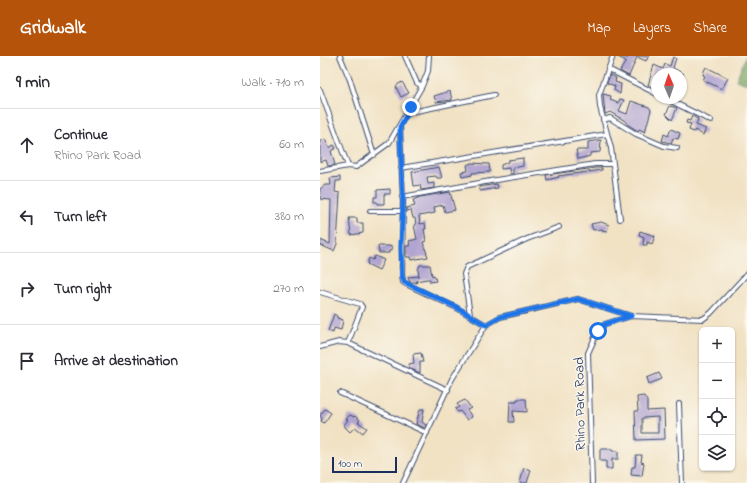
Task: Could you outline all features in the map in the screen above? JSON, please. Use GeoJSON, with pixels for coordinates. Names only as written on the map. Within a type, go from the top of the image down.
{"type":"FeatureCollection","features":[{"type":"Feature","properties":{"kind":"street"},"geometry":{"type":"LineString","coordinates":[[340,56],[350,80],[374,155]]}},
{"type":"Feature","properties":{"kind":"street"},"geometry":{"type":"LineString","coordinates":[[405,56],[417,83],[422,86]]}},
{"type":"Feature","properties":{"kind":"street"},"geometry":{"type":"LineString","coordinates":[[320,171],[348,166],[356,167],[390,144],[422,86],[428,71],[429,56]]}},
{"type":"Feature","properties":{"kind":"street"},"geometry":{"type":"LineString","coordinates":[[613,56],[599,95],[607,134],[620,219]]}},
{"type":"Feature","properties":{"kind":"street"},"geometry":{"type":"LineString","coordinates":[[608,69],[651,91]]}},
{"type":"Feature","properties":{"kind":"street"},"geometry":{"type":"LineString","coordinates":[[320,90],[348,166]]}},
{"type":"Feature","properties":{"kind":"street"},"geometry":{"type":"LineString","coordinates":[[407,113],[494,95]]}},
{"type":"Feature","properties":{"kind":"street"},"geometry":{"type":"LineString","coordinates":[[677,104],[710,121]]}},
{"type":"Feature","properties":{"kind":"street"},"geometry":{"type":"LineString","coordinates":[[603,120],[610,118],[636,134],[664,146],[677,148]]}},
{"type":"Feature","properties":{"kind":"street"},"geometry":{"type":"LineString","coordinates":[[400,127],[402,197],[401,247],[402,276],[404,282],[470,314],[486,325]]}},
{"type":"Feature","properties":{"kind":"street"},"geometry":{"type":"LineString","coordinates":[[401,168],[607,134]]}},
{"type":"Feature","properties":{"kind":"street"},"geometry":{"type":"LineString","coordinates":[[402,197],[512,177],[595,164],[612,164]]}},
{"type":"Feature","properties":{"kind":"street"},"geometry":{"type":"LineString","coordinates":[[370,211],[402,211]]}},
{"type":"Feature","properties":{"kind":"street"},"geometry":{"type":"LineString","coordinates":[[470,314],[464,274],[467,267],[526,239],[559,227]]}},
{"type":"Feature","properties":{"kind":"street","name":"Rhino Park Road"},"geometry":{"type":"LineString","coordinates":[[592,483],[588,353],[593,338],[601,327],[605,324],[631,316],[703,319],[711,313],[747,274]]}},
{"type":"Feature","properties":{"kind":"street"},"geometry":{"type":"LineString","coordinates":[[320,292],[360,304],[362,307],[348,343]]}},
{"type":"Feature","properties":{"kind":"street"},"geometry":{"type":"LineString","coordinates":[[403,483],[448,390],[478,335],[486,325],[500,317],[578,299],[631,316]]}},
{"type":"Feature","properties":{"kind":"street"},"geometry":{"type":"LineString","coordinates":[[320,347],[339,342],[348,343],[448,390]]}},
{"type":"Feature","properties":{"kind":"street"},"geometry":{"type":"LineString","coordinates":[[340,393],[427,433]]}},
{"type":"Feature","properties":{"kind":"street"},"geometry":{"type":"LineString","coordinates":[[679,404],[682,483]]}},
{"type":"Feature","properties":{"kind":"green space"},"geometry":{"type":"Polygon","coordinates":[[[747,56],[747,84],[736,80],[747,56]]]}},
{"type":"Feature","properties":{"kind":"building"},"geometry":{"type":"Polygon","coordinates":[[[616,56],[628,58],[628,56],[649,56],[646,61],[637,57],[629,76],[620,71],[626,61],[616,56]]]}},
{"type":"Feature","properties":{"kind":"building"},"geometry":{"type":"Polygon","coordinates":[[[673,57],[676,58],[673,68],[663,68],[665,64],[670,66],[673,57]]]}},
{"type":"Feature","properties":{"kind":"building"},"geometry":{"type":"Polygon","coordinates":[[[654,65],[661,68],[653,68],[654,65]]]}},
{"type":"Feature","properties":{"kind":"building"},"geometry":{"type":"Polygon","coordinates":[[[706,67],[728,78],[722,89],[703,80],[706,67]]]}},
{"type":"Feature","properties":{"kind":"building"},"geometry":{"type":"Polygon","coordinates":[[[610,75],[616,78],[615,82],[621,84],[620,94],[614,90],[615,86],[607,83],[610,75]]]}},
{"type":"Feature","properties":{"kind":"building"},"geometry":{"type":"Polygon","coordinates":[[[651,75],[651,87],[648,85],[651,75]]]}},
{"type":"Feature","properties":{"kind":"building"},"geometry":{"type":"Polygon","coordinates":[[[402,82],[409,93],[401,97],[396,87],[402,82]]]}},
{"type":"Feature","properties":{"kind":"building"},"geometry":{"type":"Polygon","coordinates":[[[450,91],[452,100],[436,102],[434,96],[450,91]]]}},
{"type":"Feature","properties":{"kind":"building"},"geometry":{"type":"Polygon","coordinates":[[[603,94],[611,96],[610,100],[618,103],[620,99],[624,100],[619,111],[627,114],[631,101],[649,107],[651,110],[645,132],[639,129],[638,131],[627,124],[627,122],[610,112],[605,114],[603,94]]]}},
{"type":"Feature","properties":{"kind":"building"},"geometry":{"type":"Polygon","coordinates":[[[670,106],[677,108],[672,120],[666,114],[670,106]]]}},
{"type":"Feature","properties":{"kind":"building"},"geometry":{"type":"Polygon","coordinates":[[[692,116],[698,119],[696,125],[706,129],[703,135],[695,130],[694,132],[689,130],[691,124],[686,123],[687,120],[690,121],[692,116]]]}},
{"type":"Feature","properties":{"kind":"building"},"geometry":{"type":"Polygon","coordinates":[[[671,129],[680,133],[678,139],[673,138],[671,143],[662,141],[664,134],[668,136],[671,129]]]}},
{"type":"Feature","properties":{"kind":"building"},"geometry":{"type":"Polygon","coordinates":[[[325,139],[329,148],[334,145],[336,148],[331,151],[335,165],[328,166],[326,160],[320,162],[320,141],[325,139]]]}},
{"type":"Feature","properties":{"kind":"building"},"geometry":{"type":"Polygon","coordinates":[[[601,140],[600,152],[590,153],[590,156],[578,159],[576,150],[588,150],[588,142],[601,140]]]}},
{"type":"Feature","properties":{"kind":"building"},"geometry":{"type":"Polygon","coordinates":[[[523,158],[523,166],[513,168],[513,174],[510,174],[509,168],[501,169],[501,165],[508,162],[508,160],[523,158]]]}},
{"type":"Feature","properties":{"kind":"building"},"geometry":{"type":"Polygon","coordinates":[[[471,163],[489,164],[490,172],[472,173],[472,175],[462,177],[461,172],[468,171],[467,165],[471,163]]]}},
{"type":"Feature","properties":{"kind":"building"},"geometry":{"type":"Polygon","coordinates":[[[439,167],[442,178],[437,178],[436,176],[427,177],[428,184],[434,183],[434,188],[421,190],[420,185],[414,186],[412,172],[439,167]]]}},
{"type":"Feature","properties":{"kind":"building"},"geometry":{"type":"Polygon","coordinates":[[[602,168],[602,170],[558,176],[559,177],[547,180],[546,175],[602,168]]]}},
{"type":"Feature","properties":{"kind":"building"},"geometry":{"type":"Polygon","coordinates":[[[340,177],[340,181],[336,181],[335,192],[340,193],[337,244],[334,251],[320,245],[320,240],[330,244],[331,200],[320,199],[320,189],[325,185],[331,185],[330,178],[340,177]]]}},
{"type":"Feature","properties":{"kind":"building"},"geometry":{"type":"Polygon","coordinates":[[[497,184],[498,188],[480,191],[479,187],[497,184]]]}},
{"type":"Feature","properties":{"kind":"building"},"geometry":{"type":"Polygon","coordinates":[[[390,189],[390,194],[384,194],[384,204],[377,204],[377,202],[374,202],[374,197],[377,197],[377,190],[390,189]]]}},
{"type":"Feature","properties":{"kind":"building"},"geometry":{"type":"Polygon","coordinates":[[[450,192],[455,210],[445,212],[443,205],[434,207],[435,213],[419,216],[420,224],[425,223],[426,229],[424,229],[426,241],[423,242],[428,257],[411,260],[410,257],[406,257],[406,246],[410,246],[409,241],[417,239],[414,225],[416,225],[415,218],[413,218],[411,210],[406,211],[406,208],[415,206],[413,200],[420,197],[450,192]]]}},
{"type":"Feature","properties":{"kind":"building"},"geometry":{"type":"Polygon","coordinates":[[[349,218],[357,218],[357,223],[363,223],[363,233],[351,235],[349,218]]]}},
{"type":"Feature","properties":{"kind":"building"},"geometry":{"type":"Polygon","coordinates":[[[601,222],[609,225],[607,231],[602,229],[593,230],[591,224],[601,222]]]}},
{"type":"Feature","properties":{"kind":"building"},"geometry":{"type":"Polygon","coordinates":[[[640,231],[655,236],[652,244],[647,242],[647,245],[643,245],[644,237],[639,235],[640,231]]]}},
{"type":"Feature","properties":{"kind":"building"},"geometry":{"type":"Polygon","coordinates":[[[378,246],[389,246],[392,247],[392,250],[389,251],[389,253],[379,253],[378,246]]]}},
{"type":"Feature","properties":{"kind":"building"},"geometry":{"type":"Polygon","coordinates":[[[375,256],[384,260],[379,270],[367,264],[369,258],[373,260],[375,256]]]}},
{"type":"Feature","properties":{"kind":"building"},"geometry":{"type":"Polygon","coordinates":[[[420,265],[430,265],[432,276],[434,275],[436,281],[430,282],[430,279],[427,279],[416,281],[417,283],[409,281],[408,277],[419,276],[418,270],[420,265]]]}},
{"type":"Feature","properties":{"kind":"building"},"geometry":{"type":"Polygon","coordinates":[[[334,314],[337,318],[343,320],[341,330],[334,328],[333,333],[328,331],[334,314]]]}},
{"type":"Feature","properties":{"kind":"building"},"geometry":{"type":"Polygon","coordinates":[[[421,353],[423,362],[420,362],[420,373],[409,368],[409,364],[414,363],[413,354],[421,353]]]}},
{"type":"Feature","properties":{"kind":"building"},"geometry":{"type":"Polygon","coordinates":[[[659,373],[662,379],[649,384],[647,378],[659,373]]]}},
{"type":"Feature","properties":{"kind":"building"},"geometry":{"type":"Polygon","coordinates":[[[644,396],[647,401],[647,411],[664,410],[665,439],[636,440],[635,411],[638,411],[637,397],[644,396]],[[658,417],[642,418],[642,433],[658,433],[658,417]]]}},
{"type":"Feature","properties":{"kind":"building"},"geometry":{"type":"Polygon","coordinates":[[[517,399],[526,399],[527,412],[513,411],[514,422],[509,422],[510,402],[517,402],[517,399]]]}},
{"type":"Feature","properties":{"kind":"building"},"geometry":{"type":"Polygon","coordinates":[[[465,400],[471,408],[467,410],[472,417],[467,420],[460,411],[458,412],[455,409],[459,407],[457,404],[465,400]]]}},
{"type":"Feature","properties":{"kind":"building"},"geometry":{"type":"Polygon","coordinates":[[[325,409],[331,413],[324,423],[321,421],[322,419],[320,415],[325,409]]]}},
{"type":"Feature","properties":{"kind":"building"},"geometry":{"type":"Polygon","coordinates":[[[420,409],[424,409],[422,422],[426,425],[425,428],[416,424],[420,409]]]}},
{"type":"Feature","properties":{"kind":"building"},"geometry":{"type":"Polygon","coordinates":[[[350,415],[355,416],[360,420],[358,422],[367,428],[363,433],[355,427],[350,432],[345,427],[344,425],[348,420],[346,419],[350,415]]]}},
{"type":"Feature","properties":{"kind":"building"},"geometry":{"type":"Polygon","coordinates":[[[600,449],[612,449],[612,451],[618,451],[618,459],[612,459],[612,469],[606,469],[606,461],[600,461],[600,449]]]}},
{"type":"Feature","properties":{"kind":"building"},"geometry":{"type":"Polygon","coordinates":[[[636,455],[642,455],[641,462],[644,463],[642,476],[631,475],[632,467],[635,467],[636,455]]]}},
{"type":"Feature","properties":{"kind":"building"},"geometry":{"type":"Polygon","coordinates":[[[524,468],[531,470],[527,483],[520,483],[524,468]]]}},
{"type":"Feature","properties":{"kind":"route"},"geometry":{"type":"LineString","coordinates":[[411,107],[400,127],[403,202],[401,247],[402,280],[406,284],[475,317],[486,325],[500,317],[562,304],[578,299],[631,316],[605,324],[598,331]]}}]}
